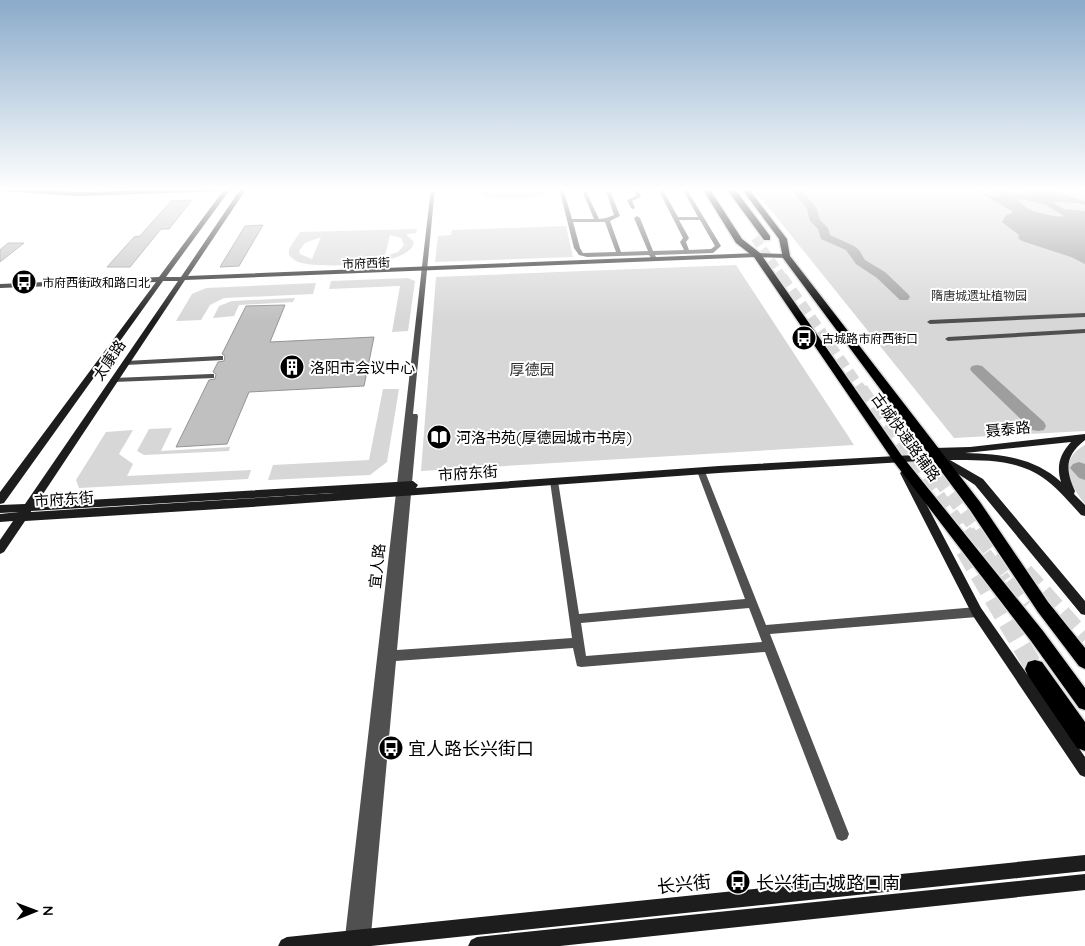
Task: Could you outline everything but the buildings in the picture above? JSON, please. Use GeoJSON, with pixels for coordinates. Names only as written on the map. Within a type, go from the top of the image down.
{"type":"FeatureCollection","features":[{"type":"Feature","properties":{"kind":"highway"},"geometry":{"type":"LineString","coordinates":[[763,232],[767,238]]}},
{"type":"Feature","properties":{"kind":"highway"},"geometry":{"type":"LineString","coordinates":[[1035,669],[1085,740]]}},
{"type":"Feature","properties":{"kind":"main road","name":"太康路"},"geometry":{"type":"LineString","coordinates":[[0,500],[196,232]]}},
{"type":"Feature","properties":{"kind":"main road","name":"太康路"},"geometry":{"type":"LineString","coordinates":[[0,549],[214,232]]}},
{"type":"Feature","properties":{"kind":"main road","name":"古城快速路辅路"},"geometry":{"type":"LineString","coordinates":[[733,232],[739,241],[758,256],[896,456],[1037,636],[1085,702]]}},
{"type":"Feature","properties":{"kind":"main road","name":"古城快速路辅路"},"geometry":{"type":"LineString","coordinates":[[778,232],[783,239],[786,256],[975,506],[1043,607],[1085,661]]}},
{"type":"Feature","properties":{"kind":"main road","name":"市府西街"},"geometry":{"type":"LineString","coordinates":[[427,271],[652,256],[786,256]]}},
{"type":"Feature","properties":{"kind":"main road","name":"市府西街"},"geometry":{"type":"LineString","coordinates":[[0,288],[758,256]]}},
{"type":"Feature","properties":{"kind":"main road"},"geometry":{"type":"LineString","coordinates":[[1075,502],[1064,480],[1063,461],[1068,448],[1083,438]]}},
{"type":"Feature","properties":{"kind":"main road","name":"聂泰路"},"geometry":{"type":"LineString","coordinates":[[936,454],[1083,438]]}},
{"type":"Feature","properties":{"kind":"main road","name":"市府东街"},"geometry":{"type":"LineString","coordinates":[[0,518],[26,512],[936,454]]}},
{"type":"Feature","properties":{"kind":"main road"},"geometry":{"type":"LineString","coordinates":[[936,454],[1017,461],[1035,468],[1056,481],[1085,512]]}},
{"type":"Feature","properties":{"kind":"main road"},"geometry":{"type":"LineString","coordinates":[[936,454],[979,482],[1083,606]]}},
{"type":"Feature","properties":{"kind":"main road","name":"市府东街"},"geometry":{"type":"LineString","coordinates":[[403,489],[554,481],[896,456]]}},
{"type":"Feature","properties":{"kind":"main road"},"geometry":{"type":"LineString","coordinates":[[896,456],[977,612],[1085,770]]}},
{"type":"Feature","properties":{"kind":"main road","name":"市府东街"},"geometry":{"type":"LineString","coordinates":[[0,509],[26,512]]}},
{"type":"Feature","properties":{"kind":"main road","name":"长兴街"},"geometry":{"type":"LineString","coordinates":[[287,946],[357,942],[1085,863]]}},
{"type":"Feature","properties":{"kind":"main road"},"geometry":{"type":"LineString","coordinates":[[477,946],[1085,882]]}},
{"type":"Feature","properties":{"kind":"street","name":"宜人路"},"geometry":{"type":"LineString","coordinates":[[357,942],[431,232]]}},
{"type":"Feature","properties":{"kind":"street"},"geometry":{"type":"LineString","coordinates":[[573,232],[577,248],[581,254],[652,256],[687,251],[713,251],[718,246],[710,232]]}},
{"type":"Feature","properties":{"kind":"street"},"geometry":{"type":"LineString","coordinates":[[611,232],[619,254]]}},
{"type":"Feature","properties":{"kind":"street"},"geometry":{"type":"LineString","coordinates":[[643,232],[652,256]]}},
{"type":"Feature","properties":{"kind":"street"},"geometry":{"type":"LineString","coordinates":[[683,232],[686,238],[683,242],[687,251]]}},
{"type":"Feature","properties":{"kind":"street"},"geometry":{"type":"LineString","coordinates":[[930,322],[1085,315]]}},
{"type":"Feature","properties":{"kind":"street"},"geometry":{"type":"LineString","coordinates":[[948,339],[1085,332]]}},
{"type":"Feature","properties":{"kind":"street"},"geometry":{"type":"LineString","coordinates":[[126,363],[220,358]]}},
{"type":"Feature","properties":{"kind":"street"},"geometry":{"type":"LineString","coordinates":[[114,380],[211,376]]}},
{"type":"Feature","properties":{"kind":"street"},"geometry":{"type":"LineString","coordinates":[[701,471],[842,834]]}},
{"type":"Feature","properties":{"kind":"street"},"geometry":{"type":"LineString","coordinates":[[554,481],[581,662],[770,646]]}},
{"type":"Feature","properties":{"kind":"street"},"geometry":{"type":"LineString","coordinates":[[574,619],[753,603]]}},
{"type":"Feature","properties":{"kind":"street"},"geometry":{"type":"LineString","coordinates":[[763,630],[977,612]]}},
{"type":"Feature","properties":{"kind":"street"},"geometry":{"type":"LineString","coordinates":[[387,656],[578,643]]}},
{"type":"Feature","properties":{"kind":"green space"},"geometry":{"type":"Polygon","coordinates":[[[300,232],[416,232],[406,234],[414,242],[409,250],[398,257],[364,264],[312,265],[300,263],[289,255],[289,249],[300,232]],[[390,235],[385,256],[398,252],[404,245],[401,238],[390,235]],[[321,237],[305,243],[299,251],[300,254],[312,259],[321,237]]]}},
{"type":"Feature","properties":{"kind":"green space"},"geometry":{"type":"Polygon","coordinates":[[[452,232],[567,232],[573,257],[435,262],[438,236],[451,235],[452,232]]]}},
{"type":"Feature","properties":{"kind":"green space","name":"隋唐城遗址植物园"},"geometry":{"type":"Polygon","coordinates":[[[788,232],[1085,232],[1085,431],[954,438],[788,232]]]}},
{"type":"Feature","properties":{"kind":"green space","name":"厚德园"},"geometry":{"type":"Polygon","coordinates":[[[736,265],[854,445],[421,471],[436,277],[736,265]]]}},
{"type":"Feature","properties":{"kind":"green space"},"geometry":{"type":"Polygon","coordinates":[[[408,278],[415,281],[408,331],[392,332],[400,286],[329,289],[331,281],[408,278]]]}},
{"type":"Feature","properties":{"kind":"green space"},"geometry":{"type":"Polygon","coordinates":[[[316,283],[313,294],[224,298],[210,305],[201,320],[176,321],[192,294],[206,288],[316,283]]]}},
{"type":"Feature","properties":{"kind":"green space"},"geometry":{"type":"Polygon","coordinates":[[[295,298],[293,302],[239,305],[234,316],[213,318],[219,306],[232,301],[295,298]]]}},
{"type":"Feature","properties":{"kind":"green space"},"geometry":{"type":"Polygon","coordinates":[[[383,389],[399,389],[387,462],[370,475],[268,480],[273,465],[369,460],[383,389]]]}},
{"type":"Feature","properties":{"kind":"green space"},"geometry":{"type":"Polygon","coordinates":[[[172,428],[161,451],[230,447],[229,451],[144,455],[137,451],[149,429],[172,428]]]}},
{"type":"Feature","properties":{"kind":"green space"},"geometry":{"type":"Polygon","coordinates":[[[133,430],[119,454],[133,464],[127,476],[251,470],[248,479],[79,488],[76,480],[106,432],[133,430]]]}},
{"type":"Feature","properties":{"kind":"green space"},"geometry":{"type":"Polygon","coordinates":[[[1085,445],[1085,504],[1074,488],[1068,473],[1068,465],[1076,451],[1085,445]]]}},
{"type":"Feature","properties":{"kind":"shaded area"},"geometry":{"type":"Polygon","coordinates":[[[1015,232],[1085,232],[1085,264],[1071,257],[1022,241],[1018,238],[1019,235],[1015,232]]]}},
{"type":"Feature","properties":{"kind":"waterway"},"geometry":{"type":"LineString","coordinates":[[824,232],[825,237],[855,252],[860,262],[881,275],[904,297]]}},
{"type":"Feature","properties":{"kind":"waterway"},"geometry":{"type":"LineString","coordinates":[[977,369],[1038,426]]}},
{"type":"Feature","properties":{"kind":"waterway"},"geometry":{"type":"LineString","coordinates":[[1079,468],[1085,474]]}},
{"type":"Feature","properties":{"kind":"tunnel"},"geometry":{"type":"LineString","coordinates":[[755,238],[783,278]]}},
{"type":"Feature","properties":{"kind":"tunnel"},"geometry":{"type":"LineString","coordinates":[[782,277],[862,391]]}},
{"type":"Feature","properties":{"kind":"tunnel"},"geometry":{"type":"LineString","coordinates":[[861,389],[913,463],[967,534]]}},
{"type":"Feature","properties":{"kind":"tunnel"},"geometry":{"type":"LineString","coordinates":[[898,424],[980,534]]}},
{"type":"Feature","properties":{"kind":"tunnel"},"geometry":{"type":"LineString","coordinates":[[966,533],[1003,582]]}},
{"type":"Feature","properties":{"kind":"tunnel"},"geometry":{"type":"LineString","coordinates":[[979,533],[1032,601]]}},
{"type":"Feature","properties":{"kind":"tunnel"},"geometry":{"type":"LineString","coordinates":[[965,550],[1035,669]]}},
{"type":"Feature","properties":{"kind":"tunnel"},"geometry":{"type":"LineString","coordinates":[[1024,572],[1085,640]]}},
{"type":"Feature","properties":{"kind":"place","name":"市府西街政和路口北"},"geometry":{"type":"Point","coordinates":[24,282]}},
{"type":"Feature","properties":{"kind":"place","name":"古城路市府西街口"},"geometry":{"type":"Point","coordinates":[804,338]}},
{"type":"Feature","properties":{"kind":"place","name":"洛阳市会议中心"},"geometry":{"type":"Point","coordinates":[292,367]}},
{"type":"Feature","properties":{"kind":"place","name":"河洛书苑(厚德园城市书房)"},"geometry":{"type":"Point","coordinates":[439,437]}},
{"type":"Feature","properties":{"kind":"place","name":"宜人路长兴街口"},"geometry":{"type":"Point","coordinates":[391,748]}},
{"type":"Feature","properties":{"kind":"place","name":"长兴街古城路口南"},"geometry":{"type":"Point","coordinates":[738,882]}}]}
